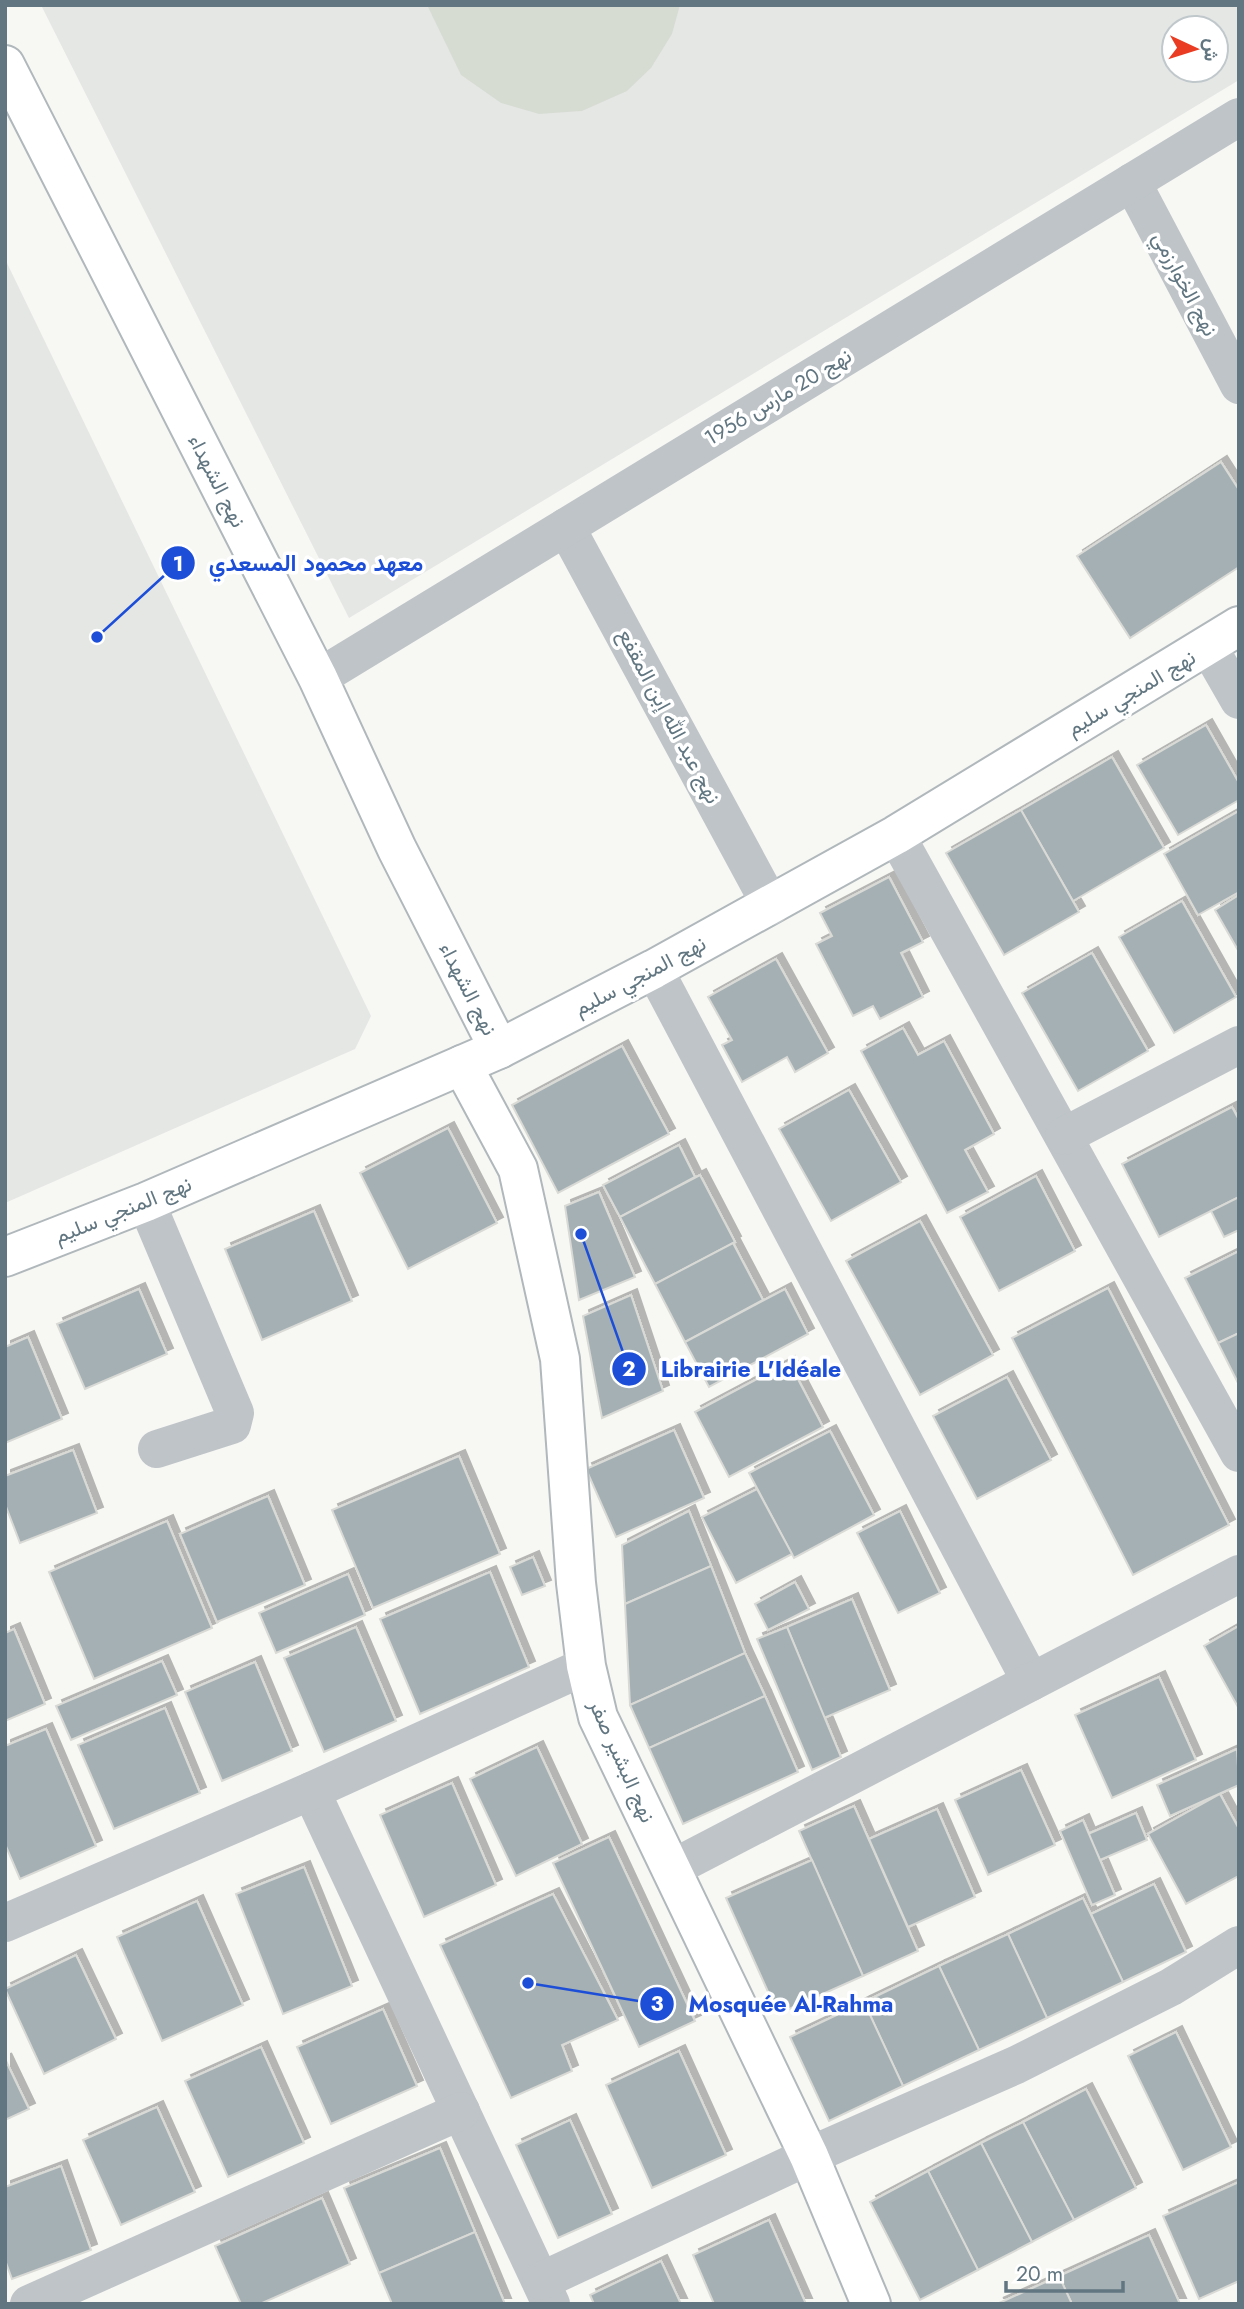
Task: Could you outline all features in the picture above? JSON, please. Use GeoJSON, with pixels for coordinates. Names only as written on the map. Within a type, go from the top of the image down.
{"type":"FeatureCollection","features":[{"type":"Feature","properties":{"kind":"street","name":"نهج الشهداء"},"geometry":{"type":"LineString","coordinates":[[5,65],[318,678],[397,849],[499,1049]]}},
{"type":"Feature","properties":{"kind":"street","name":"نهج 20 مارس 1956"},"geometry":{"type":"LineString","coordinates":[[318,678],[1239,117]]}},
{"type":"Feature","properties":{"kind":"street","name":"نهج الخوارزمي"},"geometry":{"type":"LineString","coordinates":[[1132,182],[1239,385]]}},
{"type":"Feature","properties":{"kind":"street","name":"نهج عبد الله إبن المقفع"},"geometry":{"type":"LineString","coordinates":[[566,527],[771,906]]}},
{"type":"Feature","properties":{"kind":"street","name":"نهج المنجي سليم"},"geometry":{"type":"LineString","coordinates":[[5,1256],[146,1202],[499,1049],[654,970],[896,835],[1223,636]]}},
{"type":"Feature","properties":{"kind":"street"},"geometry":{"type":"LineString","coordinates":[[1223,636],[1239,700]]}},
{"type":"Feature","properties":{"kind":"street"},"geometry":{"type":"LineString","coordinates":[[896,835],[1239,1453]]}},
{"type":"Feature","properties":{"kind":"street"},"geometry":{"type":"LineString","coordinates":[[654,970],[1031,1682]]}},
{"type":"Feature","properties":{"kind":"street"},"geometry":{"type":"LineString","coordinates":[[1064,1136],[1239,1045]]}},
{"type":"Feature","properties":{"kind":"street","name":"نهج البشير صفر"},"geometry":{"type":"LineString","coordinates":[[462,1065],[518,1169],[560,1359],[576,1583],[586,1666],[598,1717],[808,2156],[871,2304]]}},
{"type":"Feature","properties":{"kind":"street"},"geometry":{"type":"LineString","coordinates":[[146,1202],[235,1413],[232,1425],[158,1449]]}},
{"type":"Feature","properties":{"kind":"street"},"geometry":{"type":"LineString","coordinates":[[671,1870],[1239,1574]]}},
{"type":"Feature","properties":{"kind":"street"},"geometry":{"type":"LineString","coordinates":[[5,1923],[311,1791],[586,1666]]}},
{"type":"Feature","properties":{"kind":"street"},"geometry":{"type":"LineString","coordinates":[[311,1791],[546,2292],[808,2156],[1016,2065],[1171,1987],[1239,1945]]}},
{"type":"Feature","properties":{"kind":"street"},"geometry":{"type":"LineString","coordinates":[[29,2304],[461,2111]]}},
{"type":"Feature","properties":{"kind":"shaded area"},"geometry":{"type":"Polygon","coordinates":[[[41,5],[1239,5],[1239,80],[349,618],[41,5]]]}},
{"type":"Feature","properties":{"kind":"shaded area"},"geometry":{"type":"Polygon","coordinates":[[[427,5],[680,5],[672,34],[651,68],[627,91],[582,111],[539,114],[501,103],[461,75],[427,5]]]}},
{"type":"Feature","properties":{"kind":"shaded area"},"geometry":{"type":"Polygon","coordinates":[[[5,259],[371,1016],[355,1049],[5,1203],[5,259]]]}},
{"type":"Feature","properties":{"kind":"building"},"geometry":{"type":"Polygon","coordinates":[[[1221,462],[1239,490],[1239,567],[1130,638],[1077,556],[1221,462]]]}},
{"type":"Feature","properties":{"kind":"building"},"geometry":{"type":"Polygon","coordinates":[[[1206,725],[1239,783],[1239,800],[1178,835],[1137,765],[1206,725]]]}},
{"type":"Feature","properties":{"kind":"building"},"geometry":{"type":"Polygon","coordinates":[[[1112,757],[1164,848],[1073,901],[1021,810],[1112,757]]]}},
{"type":"Feature","properties":{"kind":"building"},"geometry":{"type":"Polygon","coordinates":[[[1021,810],[1079,912],[1004,955],[946,853],[1021,810]]]}},
{"type":"Feature","properties":{"kind":"building"},"geometry":{"type":"Polygon","coordinates":[[[1239,811],[1239,892],[1198,915],[1164,854],[1239,811]]]}},
{"type":"Feature","properties":{"kind":"building"},"geometry":{"type":"Polygon","coordinates":[[[889,877],[923,942],[901,953],[923,997],[880,1019],[873,1006],[853,1016],[816,944],[832,936],[820,913],[889,877]]]}},
{"type":"Feature","properties":{"kind":"building"},"geometry":{"type":"Polygon","coordinates":[[[1239,895],[1239,952],[1215,910],[1239,895]]]}},
{"type":"Feature","properties":{"kind":"building"},"geometry":{"type":"Polygon","coordinates":[[[1182,901],[1236,997],[1174,1033],[1119,937],[1182,901]]]}},
{"type":"Feature","properties":{"kind":"building"},"geometry":{"type":"Polygon","coordinates":[[[1092,953],[1148,1051],[1078,1091],[1022,993],[1092,953]]]}},
{"type":"Feature","properties":{"kind":"building"},"geometry":{"type":"Polygon","coordinates":[[[776,959],[828,1053],[795,1072],[787,1057],[742,1082],[722,1045],[732,1040],[708,997],[776,959]]]}},
{"type":"Feature","properties":{"kind":"building"},"geometry":{"type":"Polygon","coordinates":[[[903,1028],[918,1055],[944,1041],[994,1134],[965,1150],[988,1192],[947,1213],[861,1051],[903,1028]]]}},
{"type":"Feature","properties":{"kind":"building"},"geometry":{"type":"Polygon","coordinates":[[[622,1046],[669,1134],[558,1193],[512,1105],[622,1046]]]}},
{"type":"Feature","properties":{"kind":"building"},"geometry":{"type":"Polygon","coordinates":[[[849,1090],[901,1182],[831,1221],[779,1129],[849,1090]]]}},
{"type":"Feature","properties":{"kind":"building"},"geometry":{"type":"Polygon","coordinates":[[[1232,1107],[1239,1120],[1239,1197],[1159,1237],[1122,1164],[1232,1107]]]}},
{"type":"Feature","properties":{"kind":"building"},"geometry":{"type":"Polygon","coordinates":[[[448,1128],[497,1223],[408,1269],[360,1173],[448,1128]]]}},
{"type":"Feature","properties":{"kind":"building"},"geometry":{"type":"Polygon","coordinates":[[[679,1145],[695,1177],[620,1217],[603,1185],[679,1145]]]}},
{"type":"Feature","properties":{"kind":"building"},"geometry":{"type":"Polygon","coordinates":[[[700,1175],[735,1242],[655,1284],[620,1217],[700,1175]]]}},
{"type":"Feature","properties":{"kind":"building"},"geometry":{"type":"Polygon","coordinates":[[[1036,1176],[1075,1251],[999,1291],[960,1217],[1036,1176]]]}},
{"type":"Feature","properties":{"kind":"building"},"geometry":{"type":"Polygon","coordinates":[[[599,1192],[635,1277],[579,1300],[565,1206],[599,1192]]]}},
{"type":"Feature","properties":{"kind":"building"},"geometry":{"type":"Polygon","coordinates":[[[1239,1197],[1239,1230],[1224,1237],[1211,1211],[1239,1197]]]}},
{"type":"Feature","properties":{"kind":"building"},"geometry":{"type":"Polygon","coordinates":[[[314,1211],[352,1301],[262,1340],[225,1249],[314,1211]]]}},
{"type":"Feature","properties":{"kind":"building"},"geometry":{"type":"Polygon","coordinates":[[[920,1221],[993,1355],[920,1395],[846,1261],[920,1221]]]}},
{"type":"Feature","properties":{"kind":"building"},"geometry":{"type":"Polygon","coordinates":[[[733,1243],[763,1300],[685,1342],[655,1284],[733,1243]]]}},
{"type":"Feature","properties":{"kind":"building"},"geometry":{"type":"Polygon","coordinates":[[[1239,1251],[1239,1333],[1218,1343],[1185,1278],[1239,1251]]]}},
{"type":"Feature","properties":{"kind":"building"},"geometry":{"type":"Polygon","coordinates":[[[1108,1288],[1229,1525],[1133,1575],[1012,1338],[1108,1288]]]}},
{"type":"Feature","properties":{"kind":"building"},"geometry":{"type":"Polygon","coordinates":[[[139,1289],[167,1354],[85,1389],[57,1324],[139,1289]]]}},
{"type":"Feature","properties":{"kind":"building"},"geometry":{"type":"Polygon","coordinates":[[[785,1289],[808,1334],[709,1387],[685,1342],[785,1289]]]}},
{"type":"Feature","properties":{"kind":"building"},"geometry":{"type":"Polygon","coordinates":[[[631,1295],[663,1391],[602,1418],[583,1316],[631,1295]]]}},
{"type":"Feature","properties":{"kind":"building"},"geometry":{"type":"Polygon","coordinates":[[[1239,1333],[1239,1385],[1218,1343],[1239,1333]]]}},
{"type":"Feature","properties":{"kind":"building"},"geometry":{"type":"Polygon","coordinates":[[[28,1337],[62,1419],[5,1443],[5,1347],[28,1337]]]}},
{"type":"Feature","properties":{"kind":"building"},"geometry":{"type":"Polygon","coordinates":[[[789,1362],[823,1427],[729,1477],[695,1412],[789,1362]]]}},
{"type":"Feature","properties":{"kind":"building"},"geometry":{"type":"Polygon","coordinates":[[[1007,1377],[1051,1460],[977,1499],[933,1416],[1007,1377]]]}},
{"type":"Feature","properties":{"kind":"building"},"geometry":{"type":"Polygon","coordinates":[[[674,1430],[704,1498],[616,1537],[586,1469],[674,1430]]]}},
{"type":"Feature","properties":{"kind":"building"},"geometry":{"type":"Polygon","coordinates":[[[830,1431],[874,1515],[794,1558],[749,1473],[830,1431]]]}},
{"type":"Feature","properties":{"kind":"building"},"geometry":{"type":"Polygon","coordinates":[[[73,1450],[97,1513],[20,1543],[5,1504],[5,1476],[73,1450]]]}},
{"type":"Feature","properties":{"kind":"building"},"geometry":{"type":"Polygon","coordinates":[[[459,1456],[500,1554],[373,1608],[332,1510],[459,1456]]]}},
{"type":"Feature","properties":{"kind":"building"},"geometry":{"type":"Polygon","coordinates":[[[757,1489],[792,1554],[736,1583],[702,1517],[757,1489]]]}},
{"type":"Feature","properties":{"kind":"building"},"geometry":{"type":"Polygon","coordinates":[[[268,1496],[305,1585],[217,1622],[180,1534],[268,1496]]]}},
{"type":"Feature","properties":{"kind":"building"},"geometry":{"type":"Polygon","coordinates":[[[689,1511],[711,1566],[625,1604],[622,1545],[689,1511]]]}},
{"type":"Feature","properties":{"kind":"building"},"geometry":{"type":"Polygon","coordinates":[[[900,1511],[940,1593],[898,1613],[857,1533],[900,1511]]]}},
{"type":"Feature","properties":{"kind":"building"},"geometry":{"type":"Polygon","coordinates":[[[167,1521],[212,1628],[94,1679],[49,1572],[167,1521]]]}},
{"type":"Feature","properties":{"kind":"building"},"geometry":{"type":"Polygon","coordinates":[[[533,1557],[545,1586],[522,1595],[510,1567],[533,1557]]]}},
{"type":"Feature","properties":{"kind":"building"},"geometry":{"type":"Polygon","coordinates":[[[711,1566],[745,1653],[630,1705],[625,1604],[711,1566]]]}},
{"type":"Feature","properties":{"kind":"building"},"geometry":{"type":"Polygon","coordinates":[[[490,1572],[529,1667],[420,1714],[380,1619],[490,1572]]]}},
{"type":"Feature","properties":{"kind":"building"},"geometry":{"type":"Polygon","coordinates":[[[348,1574],[365,1615],[276,1653],[259,1613],[348,1574]]]}},
{"type":"Feature","properties":{"kind":"building"},"geometry":{"type":"Polygon","coordinates":[[[795,1582],[809,1609],[768,1630],[755,1604],[795,1582]]]}},
{"type":"Feature","properties":{"kind":"building"},"geometry":{"type":"Polygon","coordinates":[[[852,1599],[890,1690],[824,1718],[787,1627],[852,1599]]]}},
{"type":"Feature","properties":{"kind":"building"},"geometry":{"type":"Polygon","coordinates":[[[1239,1626],[1239,1709],[1204,1646],[1239,1626]]]}},
{"type":"Feature","properties":{"kind":"building"},"geometry":{"type":"Polygon","coordinates":[[[356,1627],[396,1721],[324,1752],[284,1658],[356,1627]]]}},
{"type":"Feature","properties":{"kind":"building"},"geometry":{"type":"Polygon","coordinates":[[[787,1627],[841,1757],[812,1770],[757,1639],[787,1627]]]}},
{"type":"Feature","properties":{"kind":"building"},"geometry":{"type":"Polygon","coordinates":[[[14,1629],[45,1704],[5,1721],[5,1633],[14,1629]]]}},
{"type":"Feature","properties":{"kind":"building"},"geometry":{"type":"Polygon","coordinates":[[[745,1653],[765,1696],[649,1748],[630,1705],[745,1653]]]}},
{"type":"Feature","properties":{"kind":"building"},"geometry":{"type":"Polygon","coordinates":[[[162,1661],[177,1695],[71,1740],[56,1706],[162,1661]]]}},
{"type":"Feature","properties":{"kind":"building"},"geometry":{"type":"Polygon","coordinates":[[[255,1662],[292,1751],[222,1781],[185,1692],[255,1662]]]}},
{"type":"Feature","properties":{"kind":"building"},"geometry":{"type":"Polygon","coordinates":[[[1159,1677],[1196,1760],[1112,1798],[1075,1715],[1159,1677]]]}},
{"type":"Feature","properties":{"kind":"building"},"geometry":{"type":"Polygon","coordinates":[[[765,1696],[798,1772],[683,1824],[649,1748],[765,1696]]]}},
{"type":"Feature","properties":{"kind":"building"},"geometry":{"type":"Polygon","coordinates":[[[165,1708],[200,1793],[114,1829],[78,1745],[165,1708]]]}},
{"type":"Feature","properties":{"kind":"building"},"geometry":{"type":"Polygon","coordinates":[[[46,1729],[96,1846],[20,1879],[5,1844],[5,1746],[46,1729]]]}},
{"type":"Feature","properties":{"kind":"building"},"geometry":{"type":"Polygon","coordinates":[[[537,1747],[582,1844],[516,1876],[470,1779],[537,1747]]]}},
{"type":"Feature","properties":{"kind":"building"},"geometry":{"type":"Polygon","coordinates":[[[1237,1749],[1239,1785],[1170,1816],[1157,1785],[1237,1749]]]}},
{"type":"Feature","properties":{"kind":"building"},"geometry":{"type":"Polygon","coordinates":[[[1021,1770],[1055,1845],[988,1875],[955,1800],[1021,1770]]]}},
{"type":"Feature","properties":{"kind":"building"},"geometry":{"type":"Polygon","coordinates":[[[452,1783],[496,1885],[424,1917],[380,1815],[452,1783]]]}},
{"type":"Feature","properties":{"kind":"building"},"geometry":{"type":"Polygon","coordinates":[[[1220,1794],[1239,1829],[1239,1876],[1186,1904],[1148,1834],[1220,1794]]]}},
{"type":"Feature","properties":{"kind":"building"},"geometry":{"type":"Polygon","coordinates":[[[854,1806],[918,1951],[863,1976],[799,1831],[854,1806]]]}},
{"type":"Feature","properties":{"kind":"building"},"geometry":{"type":"Polygon","coordinates":[[[937,1809],[975,1897],[908,1927],[869,1839],[937,1809]]]}},
{"type":"Feature","properties":{"kind":"building"},"geometry":{"type":"Polygon","coordinates":[[[1136,1813],[1147,1840],[1100,1860],[1088,1834],[1136,1813]]]}},
{"type":"Feature","properties":{"kind":"building"},"geometry":{"type":"Polygon","coordinates":[[[1083,1820],[1115,1895],[1092,1905],[1060,1831],[1083,1820]]]}},
{"type":"Feature","properties":{"kind":"building"},"geometry":{"type":"Polygon","coordinates":[[[609,1837],[695,2021],[639,2047],[553,1863],[609,1837]]]}},
{"type":"Feature","properties":{"kind":"building"},"geometry":{"type":"Polygon","coordinates":[[[812,1860],[863,1976],[778,2014],[726,1898],[812,1860]]]}},
{"type":"Feature","properties":{"kind":"building"},"geometry":{"type":"Polygon","coordinates":[[[304,1867],[352,1986],[283,2014],[236,1894],[304,1867]]]}},
{"type":"Feature","properties":{"kind":"building"},"geometry":{"type":"Polygon","coordinates":[[[1154,1884],[1186,1952],[1123,1982],[1091,1914],[1154,1884]]]}},
{"type":"Feature","properties":{"kind":"building"},"geometry":{"type":"Polygon","coordinates":[[[553,1894],[618,2020],[562,2045],[572,2071],[511,2098],[440,1945],[553,1894]]]}},
{"type":"Feature","properties":{"kind":"building"},"geometry":{"type":"Polygon","coordinates":[[[1083,1898],[1123,1982],[1047,2018],[1008,1934],[1083,1898]]]}},
{"type":"Feature","properties":{"kind":"building"},"geometry":{"type":"Polygon","coordinates":[[[197,1901],[243,2005],[162,2041],[117,1937],[197,1901]]]}},
{"type":"Feature","properties":{"kind":"building"},"geometry":{"type":"Polygon","coordinates":[[[1008,1934],[1047,2018],[979,2050],[939,1966],[1008,1934]]]}},
{"type":"Feature","properties":{"kind":"building"},"geometry":{"type":"Polygon","coordinates":[[[76,1955],[116,2039],[44,2074],[5,1989],[76,1955]]]}},
{"type":"Feature","properties":{"kind":"building"},"geometry":{"type":"Polygon","coordinates":[[[939,1966],[979,2050],[903,2086],[864,2002],[939,1966]]]}},
{"type":"Feature","properties":{"kind":"building"},"geometry":{"type":"Polygon","coordinates":[[[864,2002],[903,2086],[829,2121],[790,2037],[864,2002]]]}},
{"type":"Feature","properties":{"kind":"building"},"geometry":{"type":"Polygon","coordinates":[[[383,2009],[417,2086],[331,2124],[297,2047],[383,2009]]]}},
{"type":"Feature","properties":{"kind":"building"},"geometry":{"type":"Polygon","coordinates":[[[1176,2032],[1231,2147],[1183,2170],[1128,2056],[1176,2032]]]}},
{"type":"Feature","properties":{"kind":"building"},"geometry":{"type":"Polygon","coordinates":[[[261,2047],[304,2143],[228,2177],[185,2081],[261,2047]]]}},
{"type":"Feature","properties":{"kind":"building"},"geometry":{"type":"Polygon","coordinates":[[[679,2051],[726,2155],[652,2188],[606,2085],[679,2051]]]}},
{"type":"Feature","properties":{"kind":"building"},"geometry":{"type":"Polygon","coordinates":[[[5,2059],[29,2109],[5,2120],[5,2059]]]}},
{"type":"Feature","properties":{"kind":"building"},"geometry":{"type":"Polygon","coordinates":[[[1086,2089],[1136,2188],[1074,2220],[1023,2122],[1086,2089]]]}},
{"type":"Feature","properties":{"kind":"building"},"geometry":{"type":"Polygon","coordinates":[[[157,2107],[195,2192],[121,2225],[83,2140],[157,2107]]]}},
{"type":"Feature","properties":{"kind":"building"},"geometry":{"type":"Polygon","coordinates":[[[570,2120],[612,2214],[558,2238],[516,2145],[570,2120]]]}},
{"type":"Feature","properties":{"kind":"building"},"geometry":{"type":"Polygon","coordinates":[[[1023,2122],[1074,2220],[1032,2242],[981,2143],[1023,2122]]]}},
{"type":"Feature","properties":{"kind":"building"},"geometry":{"type":"Polygon","coordinates":[[[981,2143],[1032,2242],[978,2270],[928,2171],[981,2143]]]}},
{"type":"Feature","properties":{"kind":"building"},"geometry":{"type":"Polygon","coordinates":[[[440,2148],[475,2232],[379,2273],[344,2188],[440,2148]]]}},
{"type":"Feature","properties":{"kind":"building"},"geometry":{"type":"Polygon","coordinates":[[[61,2166],[91,2250],[12,2279],[5,2260],[5,2187],[61,2166]]]}},
{"type":"Feature","properties":{"kind":"building"},"geometry":{"type":"Polygon","coordinates":[[[928,2171],[978,2270],[920,2300],[870,2202],[928,2171]]]}},
{"type":"Feature","properties":{"kind":"building"},"geometry":{"type":"Polygon","coordinates":[[[1239,2182],[1239,2281],[1199,2299],[1163,2216],[1239,2182]]]}},
{"type":"Feature","properties":{"kind":"building"},"geometry":{"type":"Polygon","coordinates":[[[322,2198],[350,2264],[260,2304],[241,2304],[215,2246],[322,2198]]]}},
{"type":"Feature","properties":{"kind":"building"},"geometry":{"type":"Polygon","coordinates":[[[769,2220],[806,2304],[714,2304],[693,2255],[769,2220]]]}},
{"type":"Feature","properties":{"kind":"building"},"geometry":{"type":"Polygon","coordinates":[[[475,2232],[505,2304],[392,2304],[379,2273],[475,2232]]]}},
{"type":"Feature","properties":{"kind":"building"},"geometry":{"type":"Polygon","coordinates":[[[1149,2235],[1180,2304],[1072,2304],[1059,2276],[1149,2235]]]}},
{"type":"Feature","properties":{"kind":"building"},"geometry":{"type":"Polygon","coordinates":[[[661,2261],[681,2304],[594,2304],[590,2295],[661,2261]]]}},
{"type":"Feature","properties":{"kind":"building"},"geometry":{"type":"Polygon","coordinates":[[[1059,2276],[1072,2304],[997,2304],[1059,2276]]]}},
{"type":"Feature","properties":{"kind":"place","name":"معهد محمود المسعدي"},"geometry":{"type":"Point","coordinates":[97,637]}},
{"type":"Feature","properties":{"kind":"place","name":"Librairie L'Idéale"},"geometry":{"type":"Point","coordinates":[581,1234]}},
{"type":"Feature","properties":{"kind":"place","name":"Mosquée Al-Rahma"},"geometry":{"type":"Point","coordinates":[528,1983]}}]}
